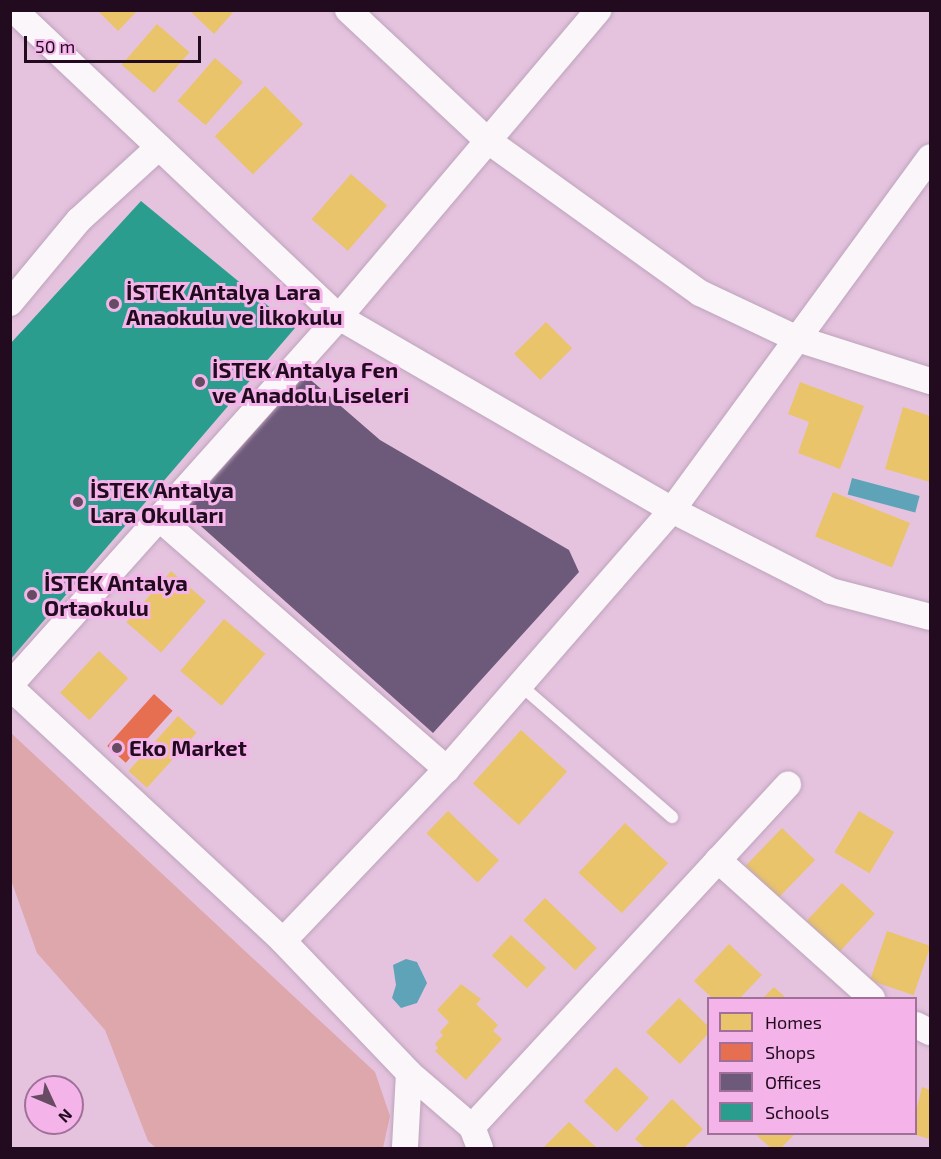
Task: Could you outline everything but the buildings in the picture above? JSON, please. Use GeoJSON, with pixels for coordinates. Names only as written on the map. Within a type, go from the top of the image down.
{"type":"FeatureCollection","features":[{"type":"Feature","properties":{"kind":"street"},"geometry":{"type":"LineString","coordinates":[[14,10],[339,317],[672,510],[831,591],[930,617]]}},
{"type":"Feature","properties":{"kind":"street"},"geometry":{"type":"LineString","coordinates":[[348,10],[487,140],[700,293],[795,338],[930,381]]}},
{"type":"Feature","properties":{"kind":"street"},"geometry":{"type":"LineString","coordinates":[[598,10],[339,317],[10,686],[283,941],[409,1073],[476,1138],[718,860],[788,784]]}},
{"type":"Feature","properties":{"kind":"street"},"geometry":{"type":"LineString","coordinates":[[10,303],[79,220],[159,147]]}},
{"type":"Feature","properties":{"kind":"street"},"geometry":{"type":"LineString","coordinates":[[283,941],[447,769],[672,510],[795,338],[930,157]]}},
{"type":"Feature","properties":{"kind":"street"},"geometry":{"type":"LineString","coordinates":[[160,519],[447,769]]}},
{"type":"Feature","properties":{"kind":"street"},"geometry":{"type":"LineString","coordinates":[[718,860],[870,997]]}},
{"type":"Feature","properties":{"kind":"street"},"geometry":{"type":"LineString","coordinates":[[405,1149],[409,1073]]}},
{"type":"Feature","properties":{"kind":"lane"},"geometry":{"type":"LineString","coordinates":[[519,684],[672,817]]}},
{"type":"Feature","properties":{"kind":"shaded area"},"geometry":{"type":"Polygon","coordinates":[[[11,733],[375,1072],[390,1116],[383,1148],[156,1148],[148,1141],[105,1030],[37,953],[11,880],[11,733]]]}},
{"type":"Feature","properties":{"kind":"water"},"geometry":{"type":"Polygon","coordinates":[[[852,478],[920,496],[915,513],[848,494],[852,478]]]}},
{"type":"Feature","properties":{"kind":"water"},"geometry":{"type":"Polygon","coordinates":[[[406,959],[417,962],[427,983],[417,1003],[401,1008],[392,998],[396,985],[393,965],[406,959]]]}},
{"type":"Feature","properties":{"kind":"place","name":"İSTEK Antalya Lara Anaokulu ve İlkokulu"},"geometry":{"type":"Point","coordinates":[114,304]}},
{"type":"Feature","properties":{"kind":"place","name":"İSTEK Antalya Fen ve Anadolu Liseleri"},"geometry":{"type":"Point","coordinates":[200,382]}},
{"type":"Feature","properties":{"kind":"place","name":"İSTEK Antalya Lara Okulları"},"geometry":{"type":"Point","coordinates":[78,502]}},
{"type":"Feature","properties":{"kind":"place","name":"İSTEK Antalya Ortaokulu"},"geometry":{"type":"Point","coordinates":[32,595]}},
{"type":"Feature","properties":{"kind":"place","name":"Eko Market"},"geometry":{"type":"Point","coordinates":[117,748]}}]}
